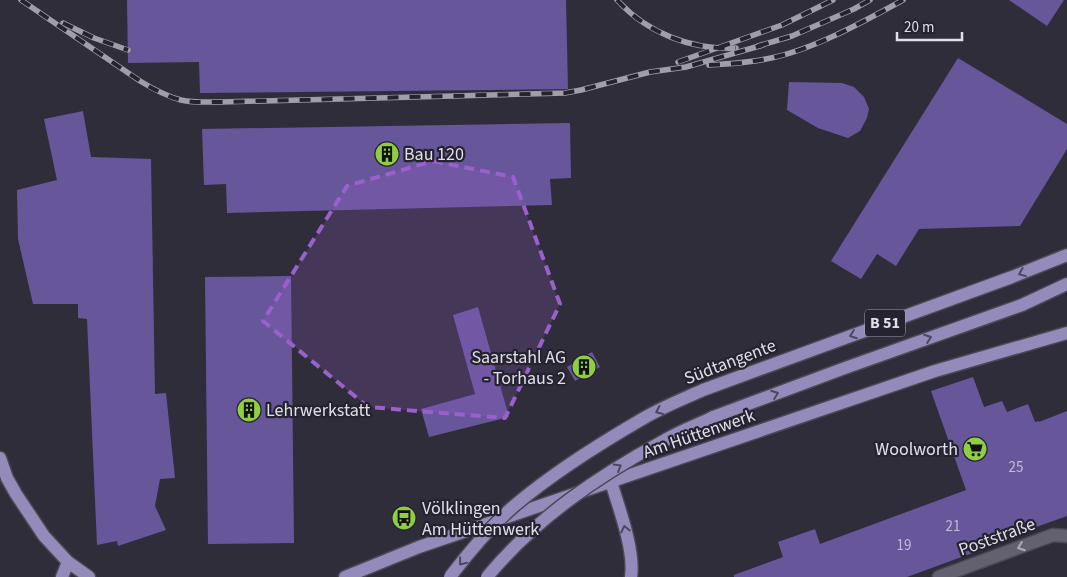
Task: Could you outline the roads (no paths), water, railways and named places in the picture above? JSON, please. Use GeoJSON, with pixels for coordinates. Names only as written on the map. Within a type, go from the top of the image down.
{"type":"FeatureCollection","features":[{"type":"Feature","properties":{"kind":"main road","name":"Südtangente"},"geometry":{"type":"LineString","coordinates":[[450,577],[485,535],[514,507],[574,461],[645,417],[703,390],[1012,277],[1067,255]]}},
{"type":"Feature","properties":{"kind":"main road","name":"B 51"},"geometry":{"type":"LineString","coordinates":[[487,577],[532,530],[558,508],[591,484],[666,439],[713,417],[1022,304],[1067,284]]}},
{"type":"Feature","properties":{"kind":"main road","name":"Am Hüttenwerk"},"geometry":{"type":"LineString","coordinates":[[345,577],[419,547],[935,371],[1067,333]]}},
{"type":"Feature","properties":{"kind":"main road"},"geometry":{"type":"LineString","coordinates":[[0,458],[7,478],[16,494],[44,536],[68,562],[89,577]]}},
{"type":"Feature","properties":{"kind":"main road"},"geometry":{"type":"LineString","coordinates":[[611,482],[622,516],[630,551],[631,577]]}},
{"type":"Feature","properties":{"kind":"main road"},"geometry":{"type":"LineString","coordinates":[[62,577],[68,562]]}},
{"type":"Feature","properties":{"kind":"street","name":"Poststraße"},"geometry":{"type":"LineString","coordinates":[[939,577],[1053,535],[1067,536]]}},
{"type":"Feature","properties":{"kind":"railway"},"geometry":{"type":"LineString","coordinates":[[21,0],[145,84],[175,98],[196,102],[565,93],[650,72],[686,67],[763,45]]}},
{"type":"Feature","properties":{"kind":"railway"},"geometry":{"type":"LineString","coordinates":[[617,0],[642,22],[671,37],[703,46],[736,48]]}},
{"type":"Feature","properties":{"kind":"railway"},"geometry":{"type":"LineString","coordinates":[[678,62],[782,25],[833,0]]}},
{"type":"Feature","properties":{"kind":"railway"},"geometry":{"type":"LineString","coordinates":[[758,46],[792,36],[870,0]]}},
{"type":"Feature","properties":{"kind":"railway"},"geometry":{"type":"LineString","coordinates":[[709,65],[759,60],[801,50],[836,35],[903,0]]}},
{"type":"Feature","properties":{"kind":"railway"},"geometry":{"type":"LineString","coordinates":[[63,23],[94,38],[128,50]]}},
{"type":"Feature","properties":{"kind":"place","name":"Bau 120"},"geometry":{"type":"Point","coordinates":[387,154]}},
{"type":"Feature","properties":{"kind":"place","name":"Saarstahl AG - Torhaus 2"},"geometry":{"type":"Point","coordinates":[584,367]}},
{"type":"Feature","properties":{"kind":"place","name":"Lehrwerkstatt"},"geometry":{"type":"Point","coordinates":[249,410]}},
{"type":"Feature","properties":{"kind":"place","name":"Woolworth"},"geometry":{"type":"Point","coordinates":[975,449]}},
{"type":"Feature","properties":{"kind":"place","name":"Völklingen Am Hüttenwerk"},"geometry":{"type":"Point","coordinates":[404,518]}}]}
